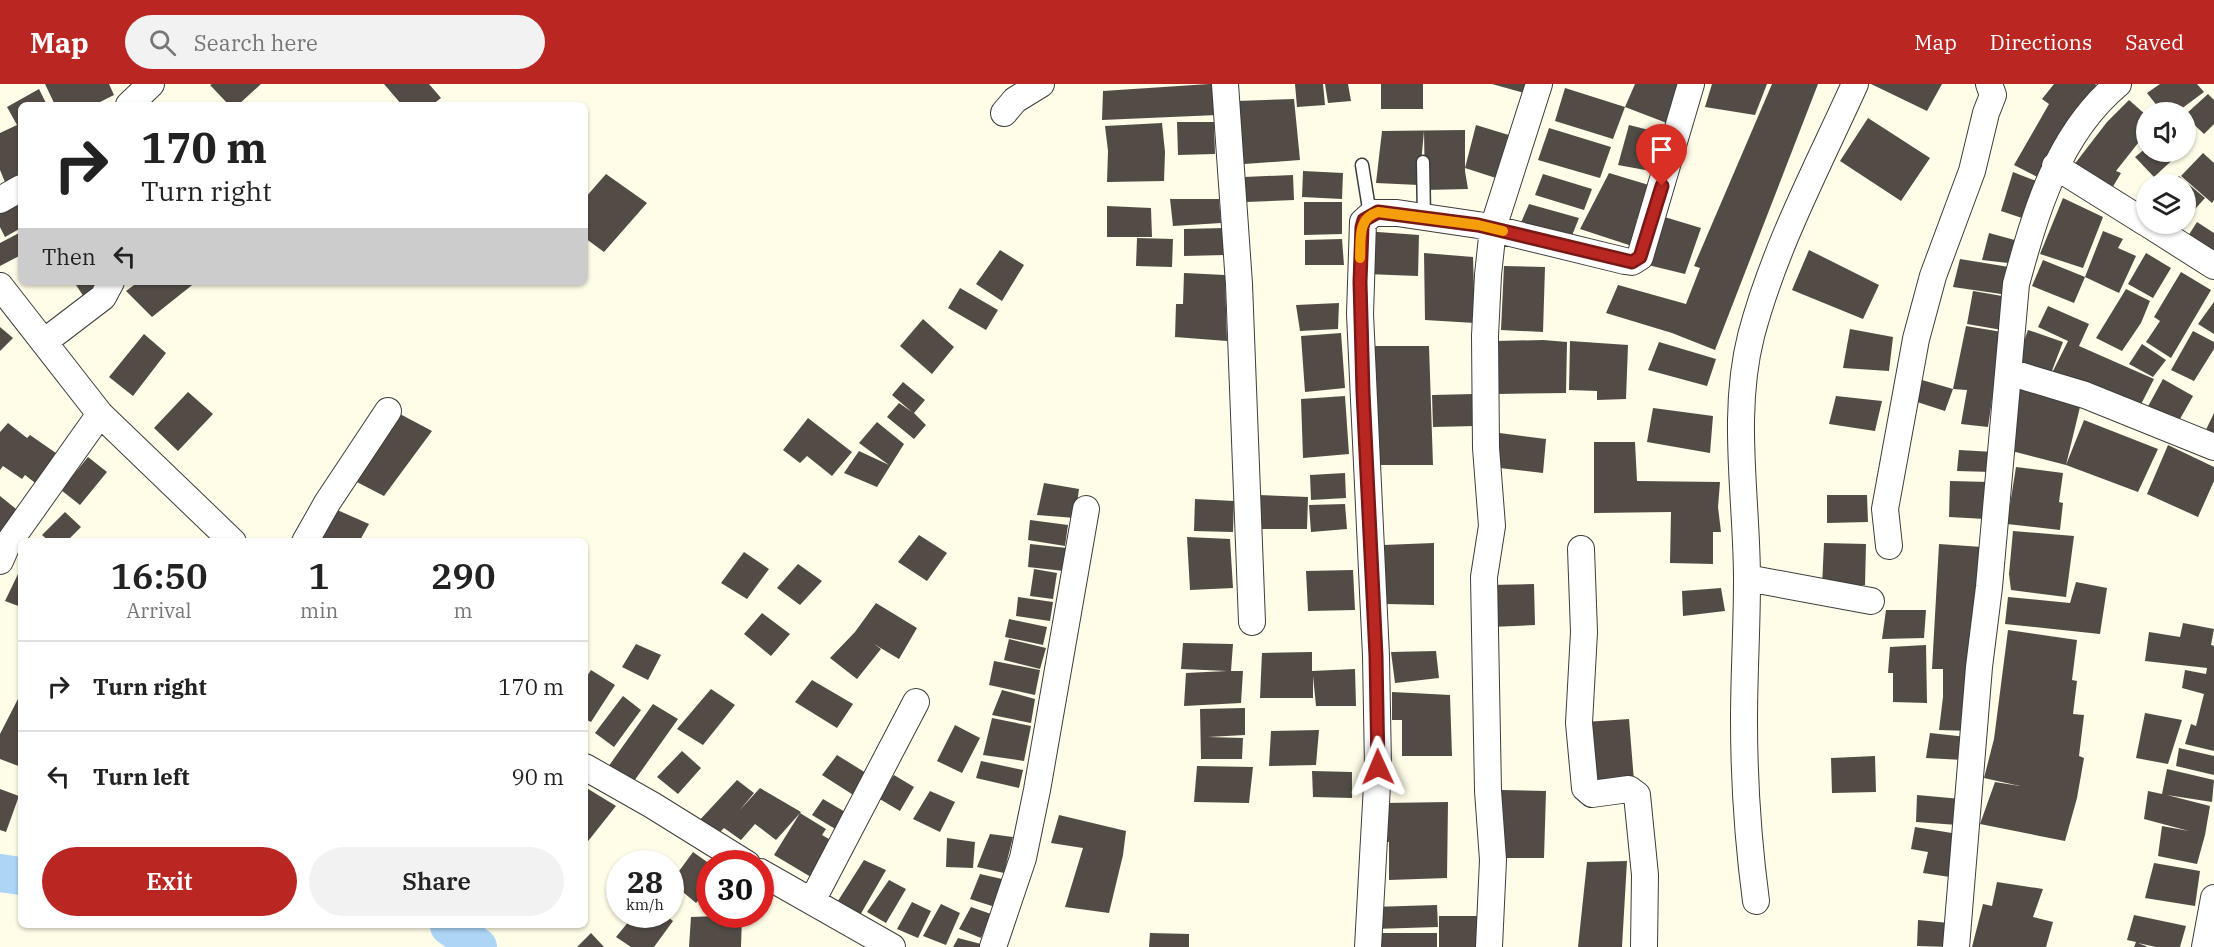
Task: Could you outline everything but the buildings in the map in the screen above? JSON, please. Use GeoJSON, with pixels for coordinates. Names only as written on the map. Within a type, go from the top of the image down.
{"type":"FeatureCollection","features":[{"type":"Feature","properties":{"kind":"street"},"geometry":{"type":"LineString","coordinates":[[132,102],[151,84]]}},
{"type":"Feature","properties":{"kind":"street"},"geometry":{"type":"LineString","coordinates":[[1004,113],[1015,100],[1041,84]]}},
{"type":"Feature","properties":{"kind":"street"},"geometry":{"type":"LineString","coordinates":[[1225,84],[1239,284],[1252,622]]}},
{"type":"Feature","properties":{"kind":"street"},"geometry":{"type":"LineString","coordinates":[[1489,947],[1493,860],[1488,791],[1484,578],[1492,526],[1486,448],[1485,336],[1493,228],[1539,84]]}},
{"type":"Feature","properties":{"kind":"street"},"geometry":{"type":"LineString","coordinates":[[1368,947],[1378,767],[1376,656],[1364,415],[1360,266],[1364,220],[1378,212],[1424,217],[1493,228],[1625,261],[1637,260],[1656,206],[1690,84]]}},
{"type":"Feature","properties":{"kind":"street"},"geometry":{"type":"LineString","coordinates":[[1756,901],[1745,790],[1747,578],[1742,467],[1743,377],[1751,337],[1768,282],[1855,84]]}},
{"type":"Feature","properties":{"kind":"street"},"geometry":{"type":"LineString","coordinates":[[1889,546],[1885,509],[1916,339],[1933,276],[1972,171],[1986,113],[1993,95],[1989,84]]}},
{"type":"Feature","properties":{"kind":"street"},"geometry":{"type":"LineString","coordinates":[[1956,947],[1979,667],[2016,284],[2029,236],[2055,166],[2086,117],[2118,84]]}},
{"type":"Feature","properties":{"kind":"street"},"geometry":{"type":"LineString","coordinates":[[2055,166],[2136,216]]}},
{"type":"Feature","properties":{"kind":"street"},"geometry":{"type":"LineString","coordinates":[[0,200],[18,190]]}},
{"type":"Feature","properties":{"kind":"street"},"geometry":{"type":"LineString","coordinates":[[2164,234],[2214,266]]}},
{"type":"Feature","properties":{"kind":"street"},"geometry":{"type":"LineString","coordinates":[[44,342],[103,297],[109,285]]}},
{"type":"Feature","properties":{"kind":"street"},"geometry":{"type":"LineString","coordinates":[[0,286],[100,414],[229,538]]}},
{"type":"Feature","properties":{"kind":"street"},"geometry":{"type":"LineString","coordinates":[[2009,372],[2085,395],[2214,447]]}},
{"type":"Feature","properties":{"kind":"street"},"geometry":{"type":"LineString","coordinates":[[307,538],[327,503],[388,411]]}},
{"type":"Feature","properties":{"kind":"street"},"geometry":{"type":"LineString","coordinates":[[0,561],[7,545],[100,414]]}},
{"type":"Feature","properties":{"kind":"street"},"geometry":{"type":"LineString","coordinates":[[993,947],[1023,858],[1086,509]]}},
{"type":"Feature","properties":{"kind":"street"},"geometry":{"type":"LineString","coordinates":[[1581,549],[1584,632],[1579,723],[1585,788],[1592,794],[1629,789],[1637,795],[1645,875],[1644,947]]}},
{"type":"Feature","properties":{"kind":"street"},"geometry":{"type":"LineString","coordinates":[[1747,578],[1871,601]]}},
{"type":"Feature","properties":{"kind":"street"},"geometry":{"type":"LineString","coordinates":[[812,901],[916,702]]}},
{"type":"Feature","properties":{"kind":"street"},"geometry":{"type":"LineString","coordinates":[[588,769],[725,850]]}},
{"type":"Feature","properties":{"kind":"street"},"geometry":{"type":"LineString","coordinates":[[774,880],[892,947]]}},
{"type":"Feature","properties":{"kind":"street"},"geometry":{"type":"LineString","coordinates":[[2208,946],[2214,898]]}},
{"type":"Feature","properties":{"kind":"lane"},"geometry":{"type":"LineString","coordinates":[[1423,162],[1424,217]]}},
{"type":"Feature","properties":{"kind":"lane"},"geometry":{"type":"LineString","coordinates":[[1362,165],[1370,215]]}},
{"type":"Feature","properties":{"kind":"waterway"},"geometry":{"type":"LineString","coordinates":[[0,873],[18,876]]}},
{"type":"Feature","properties":{"kind":"waterway"},"geometry":{"type":"LineString","coordinates":[[452,928],[478,947]]}},
{"type":"Feature","properties":{"kind":"slow traffic"},"geometry":{"type":"LineString","coordinates":[[1360,258],[1363,222],[1370,215],[1378,212],[1478,225],[1503,231]]}},
{"type":"Feature","properties":{"kind":"route"},"geometry":{"type":"LineString","coordinates":[[1378,767],[1376,656],[1360,314],[1363,222],[1370,215],[1378,212],[1478,225],[1632,262],[1640,257],[1662,186]]}}]}
